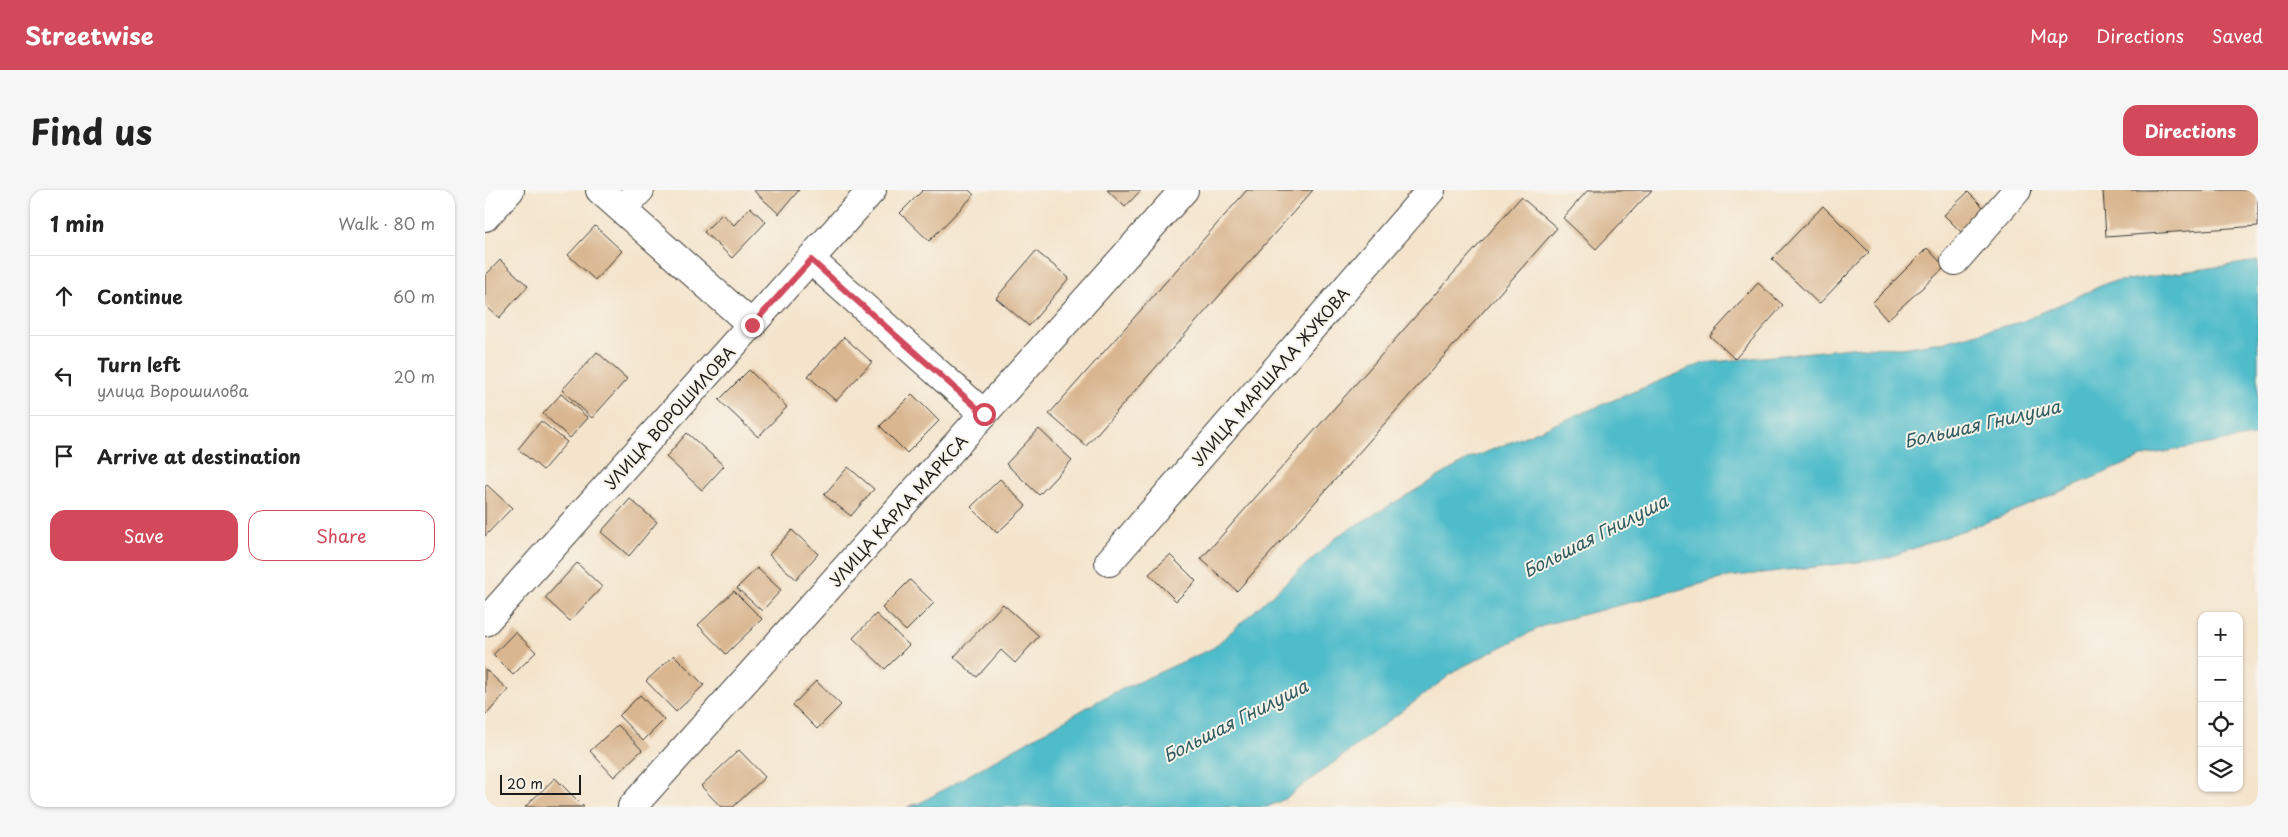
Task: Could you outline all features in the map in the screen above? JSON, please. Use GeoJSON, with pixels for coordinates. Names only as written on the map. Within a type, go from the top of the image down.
{"type":"FeatureCollection","features":[{"type":"Feature","properties":{"kind":"street"},"geometry":{"type":"LineString","coordinates":[[485,217],[509,190]]}},
{"type":"Feature","properties":{"kind":"street"},"geometry":{"type":"LineString","coordinates":[[600,190],[631,199],[752,325]]}},
{"type":"Feature","properties":{"kind":"street","name":"УЛИЦА ВОРОШИЛОВА"},"geometry":{"type":"LineString","coordinates":[[485,622],[872,190]]}},
{"type":"Feature","properties":{"kind":"street","name":"УЛИЦА КАРЛА МАРКСА"},"geometry":{"type":"LineString","coordinates":[[632,807],[1184,190]]}},
{"type":"Feature","properties":{"kind":"street","name":"УЛИЦА МАРШАЛА ЖУКОВА"},"geometry":{"type":"LineString","coordinates":[[1109,562],[1431,190]]}},
{"type":"Feature","properties":{"kind":"street"},"geometry":{"type":"LineString","coordinates":[[1955,261],[2017,190]]}},
{"type":"Feature","properties":{"kind":"street"},"geometry":{"type":"LineString","coordinates":[[811,260],[984,414]]}},
{"type":"Feature","properties":{"kind":"water","name":"Большая Гнилуша"},"geometry":{"type":"Polygon","coordinates":[[[2258,261],[2258,435],[2147,455],[1995,519],[1884,559],[1728,577],[1547,624],[1458,669],[1285,799],[1267,807],[907,807],[920,803],[1105,697],[1213,648],[1339,535],[1467,460],[1704,363],[1860,347],[1901,348],[1947,341],[2021,322],[2107,283],[2258,261]]]}},
{"type":"Feature","properties":{"kind":"building"},"geometry":{"type":"Polygon","coordinates":[[[753,190],[799,190],[779,214],[753,190]]]}},
{"type":"Feature","properties":{"kind":"building"},"geometry":{"type":"Polygon","coordinates":[[[923,190],[969,190],[974,195],[929,241],[900,213],[923,190]]]}},
{"type":"Feature","properties":{"kind":"building"},"geometry":{"type":"Polygon","coordinates":[[[1107,190],[1141,190],[1125,207],[1107,190]]]}},
{"type":"Feature","properties":{"kind":"building"},"geometry":{"type":"Polygon","coordinates":[[[1247,190],[1313,190],[1086,446],[1049,414],[1247,190]]]}},
{"type":"Feature","properties":{"kind":"building"},"geometry":{"type":"Polygon","coordinates":[[[1588,190],[1652,190],[1596,249],[1563,218],[1588,190]]]}},
{"type":"Feature","properties":{"kind":"building"},"geometry":{"type":"Polygon","coordinates":[[[2103,190],[2258,190],[2258,226],[2106,237],[2103,190]]]}},
{"type":"Feature","properties":{"kind":"building"},"geometry":{"type":"Polygon","coordinates":[[[1968,192],[1987,211],[1963,234],[1944,215],[1968,192]]]}},
{"type":"Feature","properties":{"kind":"building"},"geometry":{"type":"Polygon","coordinates":[[[1521,197],[1557,228],[1237,591],[1201,559],[1521,197]]]}},
{"type":"Feature","properties":{"kind":"building"},"geometry":{"type":"Polygon","coordinates":[[[1823,206],[1869,252],[1819,304],[1772,259],[1823,206]]]}},
{"type":"Feature","properties":{"kind":"building"},"geometry":{"type":"Polygon","coordinates":[[[750,207],[766,222],[732,258],[704,232],[722,214],[734,225],[750,207]]]}},
{"type":"Feature","properties":{"kind":"building"},"geometry":{"type":"Polygon","coordinates":[[[595,226],[622,251],[595,280],[568,255],[595,226]]]}},
{"type":"Feature","properties":{"kind":"building"},"geometry":{"type":"Polygon","coordinates":[[[1927,248],[1945,267],[1887,320],[1872,303],[1927,248]]]}},
{"type":"Feature","properties":{"kind":"building"},"geometry":{"type":"Polygon","coordinates":[[[1036,251],[1069,278],[1029,326],[996,298],[1036,251]]]}},
{"type":"Feature","properties":{"kind":"building"},"geometry":{"type":"Polygon","coordinates":[[[500,260],[528,286],[499,318],[485,305],[485,276],[500,260]]]}},
{"type":"Feature","properties":{"kind":"building"},"geometry":{"type":"Polygon","coordinates":[[[1758,283],[1783,305],[1735,359],[1710,336],[1758,283]]]}},
{"type":"Feature","properties":{"kind":"building"},"geometry":{"type":"Polygon","coordinates":[[[844,337],[872,362],[836,401],[808,376],[844,337]]]}},
{"type":"Feature","properties":{"kind":"building"},"geometry":{"type":"Polygon","coordinates":[[[597,352],[627,379],[592,418],[562,390],[597,352]]]}},
{"type":"Feature","properties":{"kind":"building"},"geometry":{"type":"Polygon","coordinates":[[[749,370],[787,407],[758,437],[719,400],[749,370]]]}},
{"type":"Feature","properties":{"kind":"building"},"geometry":{"type":"Polygon","coordinates":[[[561,394],[588,418],[570,438],[543,414],[561,394]]]}},
{"type":"Feature","properties":{"kind":"building"},"geometry":{"type":"Polygon","coordinates":[[[912,394],[939,421],[907,453],[880,426],[912,394]]]}},
{"type":"Feature","properties":{"kind":"building"},"geometry":{"type":"Polygon","coordinates":[[[541,421],[567,442],[543,470],[518,449],[541,421]]]}},
{"type":"Feature","properties":{"kind":"building"},"geometry":{"type":"Polygon","coordinates":[[[1039,429],[1072,460],[1039,495],[1006,464],[1039,429]]]}},
{"type":"Feature","properties":{"kind":"building"},"geometry":{"type":"Polygon","coordinates":[[[687,433],[724,466],[702,490],[666,457],[687,433]]]}},
{"type":"Feature","properties":{"kind":"building"},"geometry":{"type":"Polygon","coordinates":[[[848,467],[874,489],[851,516],[824,495],[848,467]]]}},
{"type":"Feature","properties":{"kind":"building"},"geometry":{"type":"Polygon","coordinates":[[[1000,479],[1026,506],[997,533],[971,507],[1000,479]]]}},
{"type":"Feature","properties":{"kind":"building"},"geometry":{"type":"Polygon","coordinates":[[[487,485],[512,508],[485,536],[485,487],[487,485]]]}},
{"type":"Feature","properties":{"kind":"building"},"geometry":{"type":"Polygon","coordinates":[[[630,499],[657,522],[629,556],[601,532],[630,499]]]}},
{"type":"Feature","properties":{"kind":"building"},"geometry":{"type":"Polygon","coordinates":[[[792,530],[818,554],[796,579],[769,555],[792,530]]]}},
{"type":"Feature","properties":{"kind":"building"},"geometry":{"type":"Polygon","coordinates":[[[1170,555],[1196,581],[1176,601],[1149,574],[1170,555]]]}},
{"type":"Feature","properties":{"kind":"building"},"geometry":{"type":"Polygon","coordinates":[[[577,563],[602,587],[570,621],[545,598],[577,563]]]}},
{"type":"Feature","properties":{"kind":"building"},"geometry":{"type":"Polygon","coordinates":[[[757,568],[781,590],[762,611],[737,588],[757,568]]]}},
{"type":"Feature","properties":{"kind":"building"},"geometry":{"type":"Polygon","coordinates":[[[910,580],[934,603],[906,631],[882,608],[910,580]]]}},
{"type":"Feature","properties":{"kind":"building"},"geometry":{"type":"Polygon","coordinates":[[[734,591],[762,619],[726,654],[698,625],[734,591]]]}},
{"type":"Feature","properties":{"kind":"building"},"geometry":{"type":"Polygon","coordinates":[[[1003,604],[1039,636],[1015,663],[1001,650],[977,677],[954,657],[1003,604]]]}},
{"type":"Feature","properties":{"kind":"building"},"geometry":{"type":"Polygon","coordinates":[[[876,614],[909,645],[885,669],[853,638],[876,614]]]}},
{"type":"Feature","properties":{"kind":"building"},"geometry":{"type":"Polygon","coordinates":[[[515,632],[536,652],[513,675],[493,655],[515,632]]]}},
{"type":"Feature","properties":{"kind":"building"},"geometry":{"type":"Polygon","coordinates":[[[674,655],[704,685],[676,712],[646,681],[674,655]]]}},
{"type":"Feature","properties":{"kind":"building"},"geometry":{"type":"Polygon","coordinates":[[[485,669],[508,690],[487,714],[485,712],[485,669]]]}},
{"type":"Feature","properties":{"kind":"building"},"geometry":{"type":"Polygon","coordinates":[[[816,681],[841,705],[817,729],[793,705],[816,681]]]}},
{"type":"Feature","properties":{"kind":"building"},"geometry":{"type":"Polygon","coordinates":[[[640,695],[664,720],[643,741],[619,716],[640,695]]]}},
{"type":"Feature","properties":{"kind":"building"},"geometry":{"type":"Polygon","coordinates":[[[618,725],[642,750],[614,777],[590,751],[618,725]]]}},
{"type":"Feature","properties":{"kind":"building"},"geometry":{"type":"Polygon","coordinates":[[[739,750],[765,777],[733,807],[721,807],[701,786],[739,750]]]}},
{"type":"Feature","properties":{"kind":"building"},"geometry":{"type":"Polygon","coordinates":[[[555,778],[584,807],[525,807],[555,778]]]}},
{"type":"Feature","properties":{"kind":"route"},"geometry":{"type":"LineString","coordinates":[[752,325],[811,260],[984,414]]}}]}
